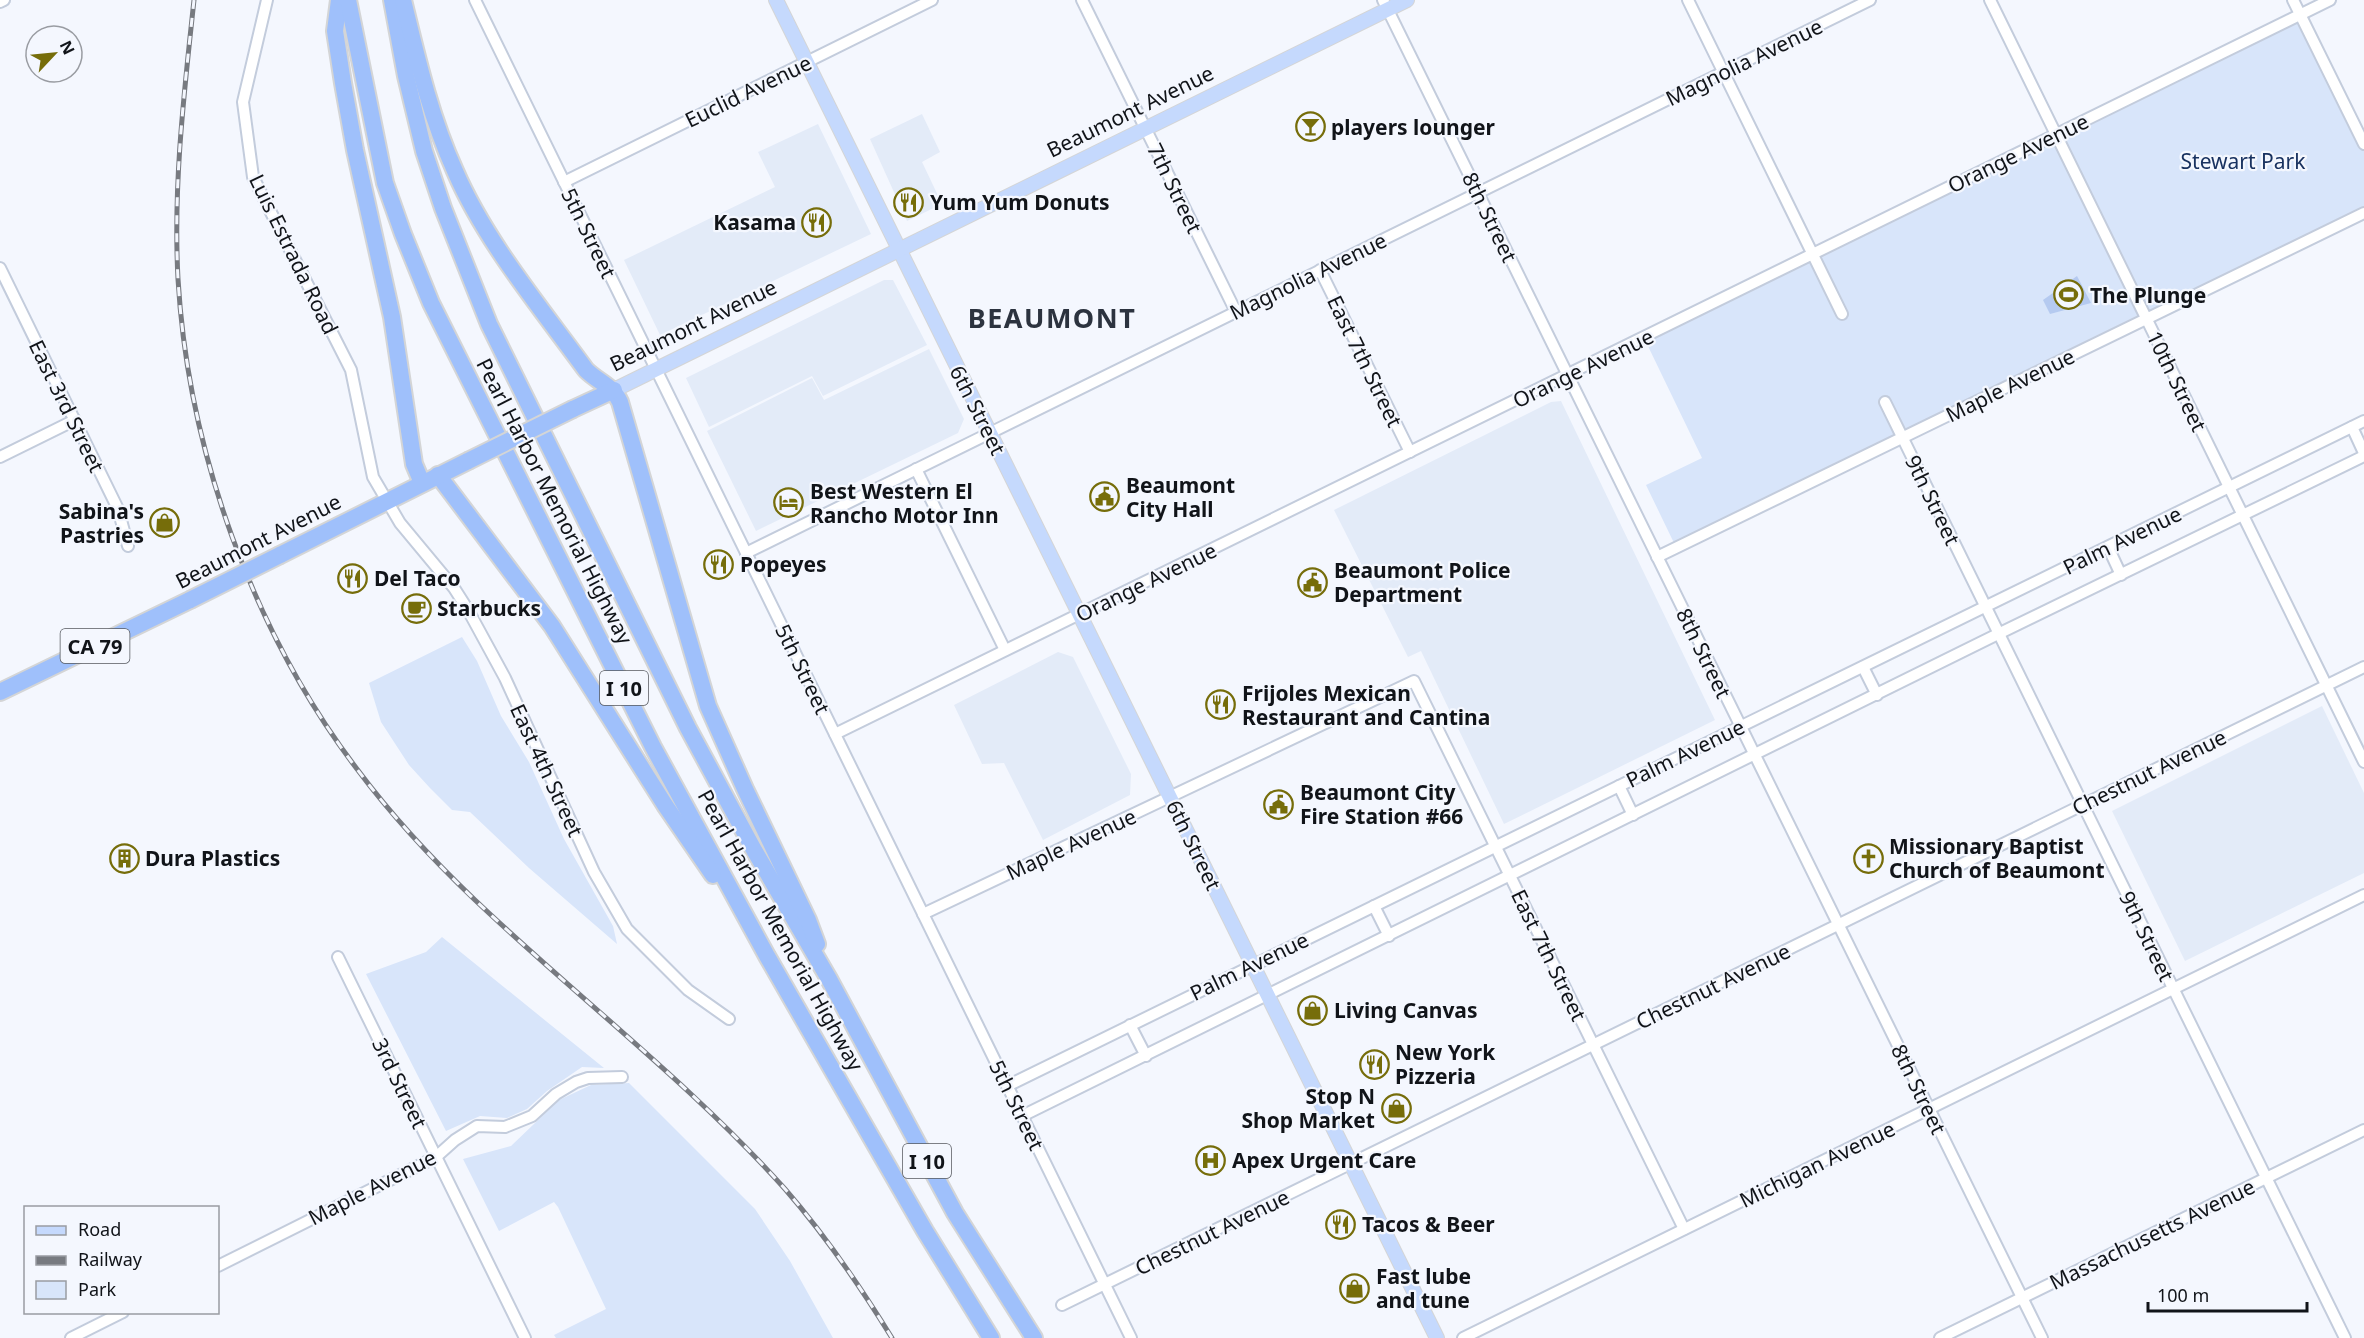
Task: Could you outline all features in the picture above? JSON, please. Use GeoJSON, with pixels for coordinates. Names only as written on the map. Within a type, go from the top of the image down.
{"type":"FeatureCollection","features":[{"type":"Feature","properties":{"kind":"highway"},"geometry":{"type":"LineString","coordinates":[[339,0],[335,31],[348,117],[392,317],[414,464],[422,483]]}},
{"type":"Feature","properties":{"kind":"highway","name":"Pearl Harbor Memorial Highway"},"geometry":{"type":"LineString","coordinates":[[348,0],[385,183],[431,303],[653,747],[767,956],[925,1231],[991,1338]]}},
{"type":"Feature","properties":{"kind":"highway","name":"Pearl Harbor Memorial Highway"},"geometry":{"type":"LineString","coordinates":[[392,0],[406,76],[424,151],[443,208],[489,324],[688,728],[754,850],[829,979],[955,1213],[1034,1338]]}},
{"type":"Feature","properties":{"kind":"highway"},"geometry":{"type":"LineString","coordinates":[[403,0],[436,124],[455,173],[483,224],[586,370],[597,381],[614,390],[620,402],[708,706],[808,920],[829,979]]}},
{"type":"Feature","properties":{"kind":"highway","name":"Beaumont Avenue"},"geometry":{"type":"LineString","coordinates":[[0,692],[614,390]]}},
{"type":"Feature","properties":{"kind":"highway"},"geometry":{"type":"LineString","coordinates":[[438,475],[552,626],[665,805],[767,956]]}},
{"type":"Feature","properties":{"kind":"main road","name":"6th Street"},"geometry":{"type":"LineString","coordinates":[[777,0],[1437,1338]]}},
{"type":"Feature","properties":{"kind":"main road","name":"Beaumont Avenue"},"geometry":{"type":"LineString","coordinates":[[614,390],[1145,128],[1385,5],[1407,0]]}},
{"type":"Feature","properties":{"kind":"street"},"geometry":{"type":"LineString","coordinates":[[0,2],[4,0]]}},
{"type":"Feature","properties":{"kind":"street","name":"Luis Estrada Road"},"geometry":{"type":"LineString","coordinates":[[267,0],[243,102],[254,177],[351,370],[373,477],[387,502]]}},
{"type":"Feature","properties":{"kind":"street","name":"5th Street"},"geometry":{"type":"LineString","coordinates":[[475,0],[1131,1338]]}},
{"type":"Feature","properties":{"kind":"street","name":"Euclid Avenue"},"geometry":{"type":"LineString","coordinates":[[564,182],[932,0]]}},
{"type":"Feature","properties":{"kind":"street","name":"7th Street"},"geometry":{"type":"LineString","coordinates":[[1082,0],[1236,312]]}},
{"type":"Feature","properties":{"kind":"street"},"geometry":{"type":"LineString","coordinates":[[1688,0],[1842,314]]}},
{"type":"Feature","properties":{"kind":"street","name":"Magnolia Avenue"},"geometry":{"type":"LineString","coordinates":[[746,552],[1870,0]]}},
{"type":"Feature","properties":{"kind":"street","name":"10th Street"},"geometry":{"type":"LineString","coordinates":[[1990,0],[2364,762]]}},
{"type":"Feature","properties":{"kind":"street"},"geometry":{"type":"LineString","coordinates":[[2293,0],[2364,144]]}},
{"type":"Feature","properties":{"kind":"street","name":"Orange Avenue"},"geometry":{"type":"LineString","coordinates":[[835,734],[2330,0]]}},
{"type":"Feature","properties":{"kind":"street","name":"8th Street"},"geometry":{"type":"LineString","coordinates":[[1385,5],[2042,1338]]}},
{"type":"Feature","properties":{"kind":"street","name":"Maple Avenue"},"geometry":{"type":"LineString","coordinates":[[1657,557],[2364,213]]}},
{"type":"Feature","properties":{"kind":"street","name":"East 3rd Street"},"geometry":{"type":"LineString","coordinates":[[0,268],[118,510],[128,546]]}},
{"type":"Feature","properties":{"kind":"street","name":"East 7th Street"},"geometry":{"type":"LineString","coordinates":[[1320,270],[1410,452]]}},
{"type":"Feature","properties":{"kind":"street","name":"9th Street"},"geometry":{"type":"LineString","coordinates":[[1885,402],[2345,1338]]}},
{"type":"Feature","properties":{"kind":"street"},"geometry":{"type":"LineString","coordinates":[[0,457],[75,420]]}},
{"type":"Feature","properties":{"kind":"street","name":"Palm Avenue"},"geometry":{"type":"LineString","coordinates":[[1007,1086],[2364,421]]}},
{"type":"Feature","properties":{"kind":"street"},"geometry":{"type":"LineString","coordinates":[[2352,427],[2364,455]]}},
{"type":"Feature","properties":{"kind":"street","name":"Palm Avenue"},"geometry":{"type":"LineString","coordinates":[[1022,1116],[2364,455]]}},
{"type":"Feature","properties":{"kind":"street"},"geometry":{"type":"LineString","coordinates":[[916,469],[1005,651]]}},
{"type":"Feature","properties":{"kind":"street","name":"East 4th Street"},"geometry":{"type":"LineString","coordinates":[[387,502],[400,523],[454,588],[468,610],[505,678],[594,872],[627,929],[688,990],[729,1019]]}},
{"type":"Feature","properties":{"kind":"street"},"geometry":{"type":"LineString","coordinates":[[2108,547],[2121,575]]}},
{"type":"Feature","properties":{"kind":"street"},"geometry":{"type":"LineString","coordinates":[[1863,667],[1877,695]]}},
{"type":"Feature","properties":{"kind":"street","name":"Chestnut Avenue"},"geometry":{"type":"LineString","coordinates":[[1062,1305],[2364,667]]}},
{"type":"Feature","properties":{"kind":"street","name":"Maple Avenue"},"geometry":{"type":"LineString","coordinates":[[923,914],[1414,681]]}},
{"type":"Feature","properties":{"kind":"street","name":"East 7th Street"},"geometry":{"type":"LineString","coordinates":[[1414,681],[1684,1230]]}},
{"type":"Feature","properties":{"kind":"street"},"geometry":{"type":"LineString","coordinates":[[1619,786],[1633,815]]}},
{"type":"Feature","properties":{"kind":"street","name":"Michigan Avenue"},"geometry":{"type":"LineString","coordinates":[[1463,1338],[2364,895]]}},
{"type":"Feature","properties":{"kind":"street"},"geometry":{"type":"LineString","coordinates":[[1374,906],[1389,936]]}},
{"type":"Feature","properties":{"kind":"street","name":"3rd Street"},"geometry":{"type":"LineString","coordinates":[[338,957],[525,1338]]}},
{"type":"Feature","properties":{"kind":"street"},"geometry":{"type":"LineString","coordinates":[[1130,1025],[1146,1056]]}},
{"type":"Feature","properties":{"kind":"street","name":"Maple Avenue"},"geometry":{"type":"LineString","coordinates":[[219,1266],[436,1157],[455,1140],[477,1126],[505,1127],[532,1116],[556,1094],[576,1082],[588,1078],[622,1077]]}},
{"type":"Feature","properties":{"kind":"street","name":"Massachusetts Avenue"},"geometry":{"type":"LineString","coordinates":[[1940,1338],[2364,1130]]}},
{"type":"Feature","properties":{"kind":"street"},"geometry":{"type":"LineString","coordinates":[[71,1338],[119,1314]]}},
{"type":"Feature","properties":{"kind":"shaded area"},"geometry":{"type":"Polygon","coordinates":[[[922,114],[940,152],[922,162],[942,204],[907,221],[870,139],[922,114]]]}},
{"type":"Feature","properties":{"kind":"shaded area"},"geometry":{"type":"Polygon","coordinates":[[[818,124],[871,234],[660,335],[624,260],[775,187],[758,152],[818,124]]]}},
{"type":"Feature","properties":{"kind":"shaded area"},"geometry":{"type":"Polygon","coordinates":[[[884,280],[893,280],[927,345],[823,396],[812,376],[709,427],[686,378],[884,280]]]}},
{"type":"Feature","properties":{"kind":"shaded area"},"geometry":{"type":"Polygon","coordinates":[[[929,349],[964,419],[958,433],[756,531],[707,431],[812,378],[824,400],[929,349]]]}},
{"type":"Feature","properties":{"kind":"shaded area"},"geometry":{"type":"Polygon","coordinates":[[[1561,401],[1715,720],[1504,824],[1421,651],[1408,657],[1334,510],[1551,402],[1561,401]]]}},
{"type":"Feature","properties":{"kind":"shaded area"},"geometry":{"type":"Polygon","coordinates":[[[1058,652],[1073,657],[1131,774],[1130,795],[1043,840],[1004,763],[982,764],[954,705],[1058,652]]]}},
{"type":"Feature","properties":{"kind":"shaded area"},"geometry":{"type":"Polygon","coordinates":[[[2322,706],[2364,793],[2364,873],[2185,961],[2112,811],[2322,706]]]}},
{"type":"Feature","properties":{"kind":"green space","name":"Stewart Park"},"geometry":{"type":"Polygon","coordinates":[[[2304,18],[2364,139],[2364,215],[1675,545],[1646,485],[1702,458],[1646,342],[2304,18]]]}},
{"type":"Feature","properties":{"kind":"green space"},"geometry":{"type":"Polygon","coordinates":[[[462,637],[477,661],[501,716],[529,762],[564,839],[613,926],[617,944],[529,868],[470,812],[452,810],[409,765],[381,722],[369,683],[462,637]]]}},
{"type":"Feature","properties":{"kind":"green space"},"geometry":{"type":"Polygon","coordinates":[[[442,937],[604,1068],[582,1067],[547,1091],[527,1109],[507,1118],[480,1116],[446,1131],[366,974],[426,952],[442,937]]]}},
{"type":"Feature","properties":{"kind":"green space"},"geometry":{"type":"Polygon","coordinates":[[[629,1083],[755,1209],[790,1261],[833,1338],[556,1338],[554,1335],[606,1309],[558,1207],[554,1202],[499,1231],[463,1159],[511,1146],[559,1100],[591,1085],[629,1083]]]}},
{"type":"Feature","properties":{"kind":"water"},"geometry":{"type":"Polygon","coordinates":[[[2077,276],[2091,303],[2050,314],[2043,300],[2077,276]]]}},
{"type":"Feature","properties":{"kind":"railway"},"geometry":{"type":"LineString","coordinates":[[194,0],[178,174],[178,279],[184,344],[196,409],[212,474],[232,537],[257,599],[287,659],[320,716],[357,769],[413,837],[475,900],[672,1077],[749,1150],[814,1224],[855,1280],[892,1338]]}},
{"type":"Feature","properties":{"kind":"place","name":"players lounger"},"geometry":{"type":"Point","coordinates":[1310,127]}},
{"type":"Feature","properties":{"kind":"place","name":"Yum Yum Donuts"},"geometry":{"type":"Point","coordinates":[909,202]}},
{"type":"Feature","properties":{"kind":"place","name":"Kasama"},"geometry":{"type":"Point","coordinates":[817,222]}},
{"type":"Feature","properties":{"kind":"place","name":"The Plunge"},"geometry":{"type":"Point","coordinates":[2069,295]}},
{"type":"Feature","properties":{"kind":"place","name":"Beaumont City Hall"},"geometry":{"type":"Point","coordinates":[1105,497]}},
{"type":"Feature","properties":{"kind":"place","name":"Best Western El Rancho Motor Inn"},"geometry":{"type":"Point","coordinates":[789,503]}},
{"type":"Feature","properties":{"kind":"place","name":"Sabina's Pastries"},"geometry":{"type":"Point","coordinates":[165,523]}},
{"type":"Feature","properties":{"kind":"place","name":"Popeyes"},"geometry":{"type":"Point","coordinates":[719,564]}},
{"type":"Feature","properties":{"kind":"place","name":"Del Taco"},"geometry":{"type":"Point","coordinates":[353,578]}},
{"type":"Feature","properties":{"kind":"place","name":"Beaumont Police Department"},"geometry":{"type":"Point","coordinates":[1313,582]}},
{"type":"Feature","properties":{"kind":"place","name":"Starbucks"},"geometry":{"type":"Point","coordinates":[416,608]}},
{"type":"Feature","properties":{"kind":"place","name":"Frijoles Mexican Restaurant and Cantina"},"geometry":{"type":"Point","coordinates":[1221,705]}},
{"type":"Feature","properties":{"kind":"place","name":"Beaumont City Fire Station #66"},"geometry":{"type":"Point","coordinates":[1279,804]}},
{"type":"Feature","properties":{"kind":"place","name":"Dura Plastics"},"geometry":{"type":"Point","coordinates":[124,858]}},
{"type":"Feature","properties":{"kind":"place","name":"Missionary Baptist Church of Beaumont"},"geometry":{"type":"Point","coordinates":[1868,858]}},
{"type":"Feature","properties":{"kind":"place","name":"Living Canvas"},"geometry":{"type":"Point","coordinates":[1313,1010]}},
{"type":"Feature","properties":{"kind":"place","name":"New York Pizzeria"},"geometry":{"type":"Point","coordinates":[1374,1064]}},
{"type":"Feature","properties":{"kind":"place","name":"Stop N Shop Market"},"geometry":{"type":"Point","coordinates":[1396,1108]}},
{"type":"Feature","properties":{"kind":"place","name":"Apex Urgent Care"},"geometry":{"type":"Point","coordinates":[1211,1160]}},
{"type":"Feature","properties":{"kind":"place","name":"Tacos & Beer"},"geometry":{"type":"Point","coordinates":[1341,1224]}},
{"type":"Feature","properties":{"kind":"place","name":"Fast lube and tune"},"geometry":{"type":"Point","coordinates":[1355,1288]}},
{"type":"Feature","properties":{"kind":"district","name":"BEAUMONT"},"geometry":{"type":"Point","coordinates":[1052,317]}}]}
